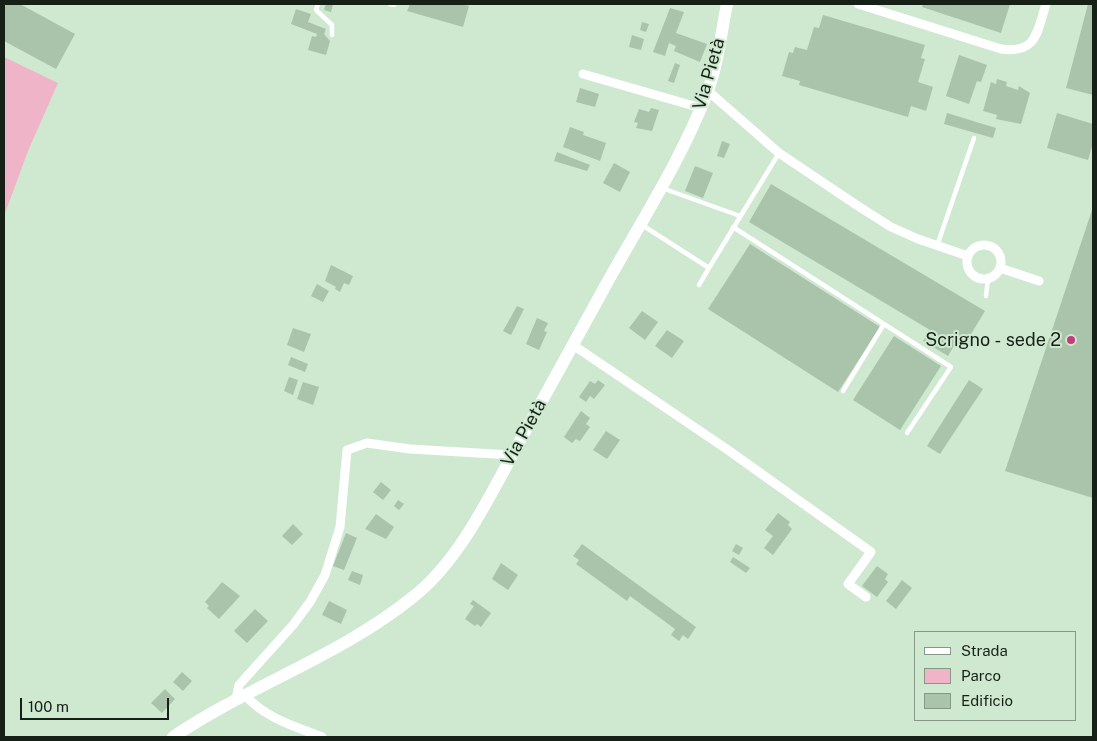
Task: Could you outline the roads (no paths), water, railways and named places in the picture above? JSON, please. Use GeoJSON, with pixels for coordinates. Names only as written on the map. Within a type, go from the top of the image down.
{"type":"FeatureCollection","features":[{"type":"Feature","properties":{"kind":"street","name":"Via Pietà"},"geometry":{"type":"LineString","coordinates":[[173,737],[240,697],[355,638],[414,597],[437,575],[454,553],[512,455],[639,223],[674,165],[708,91],[726,4]]}},
{"type":"Feature","properties":{"kind":"street"},"geometry":{"type":"LineString","coordinates":[[858,4],[1001,49],[1014,51],[1026,47],[1035,39],[1046,4]]}},
{"type":"Feature","properties":{"kind":"street"},"geometry":{"type":"LineString","coordinates":[[583,74],[701,108]]}},
{"type":"Feature","properties":{"kind":"street"},"geometry":{"type":"LineString","coordinates":[[708,91],[779,153],[891,227],[937,246],[968,256]]}},
{"type":"Feature","properties":{"kind":"street"},"geometry":{"type":"LineString","coordinates":[[990,245],[999,252],[1000,268],[998,273],[988,279],[978,278],[970,271],[968,256],[974,248],[990,245]]}},
{"type":"Feature","properties":{"kind":"street"},"geometry":{"type":"LineString","coordinates":[[1000,268],[1039,281]]}},
{"type":"Feature","properties":{"kind":"street"},"geometry":{"type":"LineString","coordinates":[[573,345],[728,450],[871,552],[848,584],[866,597]]}},
{"type":"Feature","properties":{"kind":"street"},"geometry":{"type":"LineString","coordinates":[[322,737],[269,716],[240,697],[239,685],[293,625],[310,602],[325,575],[340,527],[347,450],[367,443],[512,455]]}},
{"type":"Feature","properties":{"kind":"lane"},"geometry":{"type":"LineString","coordinates":[[318,4],[316,10],[332,26],[332,35]]}},
{"type":"Feature","properties":{"kind":"lane"},"geometry":{"type":"LineString","coordinates":[[937,246],[974,138]]}},
{"type":"Feature","properties":{"kind":"lane"},"geometry":{"type":"LineString","coordinates":[[699,285],[779,153]]}},
{"type":"Feature","properties":{"kind":"lane"},"geometry":{"type":"LineString","coordinates":[[661,188],[740,216]]}},
{"type":"Feature","properties":{"kind":"lane"},"geometry":{"type":"LineString","coordinates":[[639,223],[709,268]]}},
{"type":"Feature","properties":{"kind":"lane"},"geometry":{"type":"LineString","coordinates":[[733,227],[951,367],[907,433]]}},
{"type":"Feature","properties":{"kind":"lane"},"geometry":{"type":"LineString","coordinates":[[986,296],[988,279]]}},
{"type":"Feature","properties":{"kind":"lane"},"geometry":{"type":"LineString","coordinates":[[843,391],[884,324]]}},
{"type":"Feature","properties":{"kind":"place","name":"Scrigno - sede 2"},"geometry":{"type":"Point","coordinates":[1071,340]}}]}
